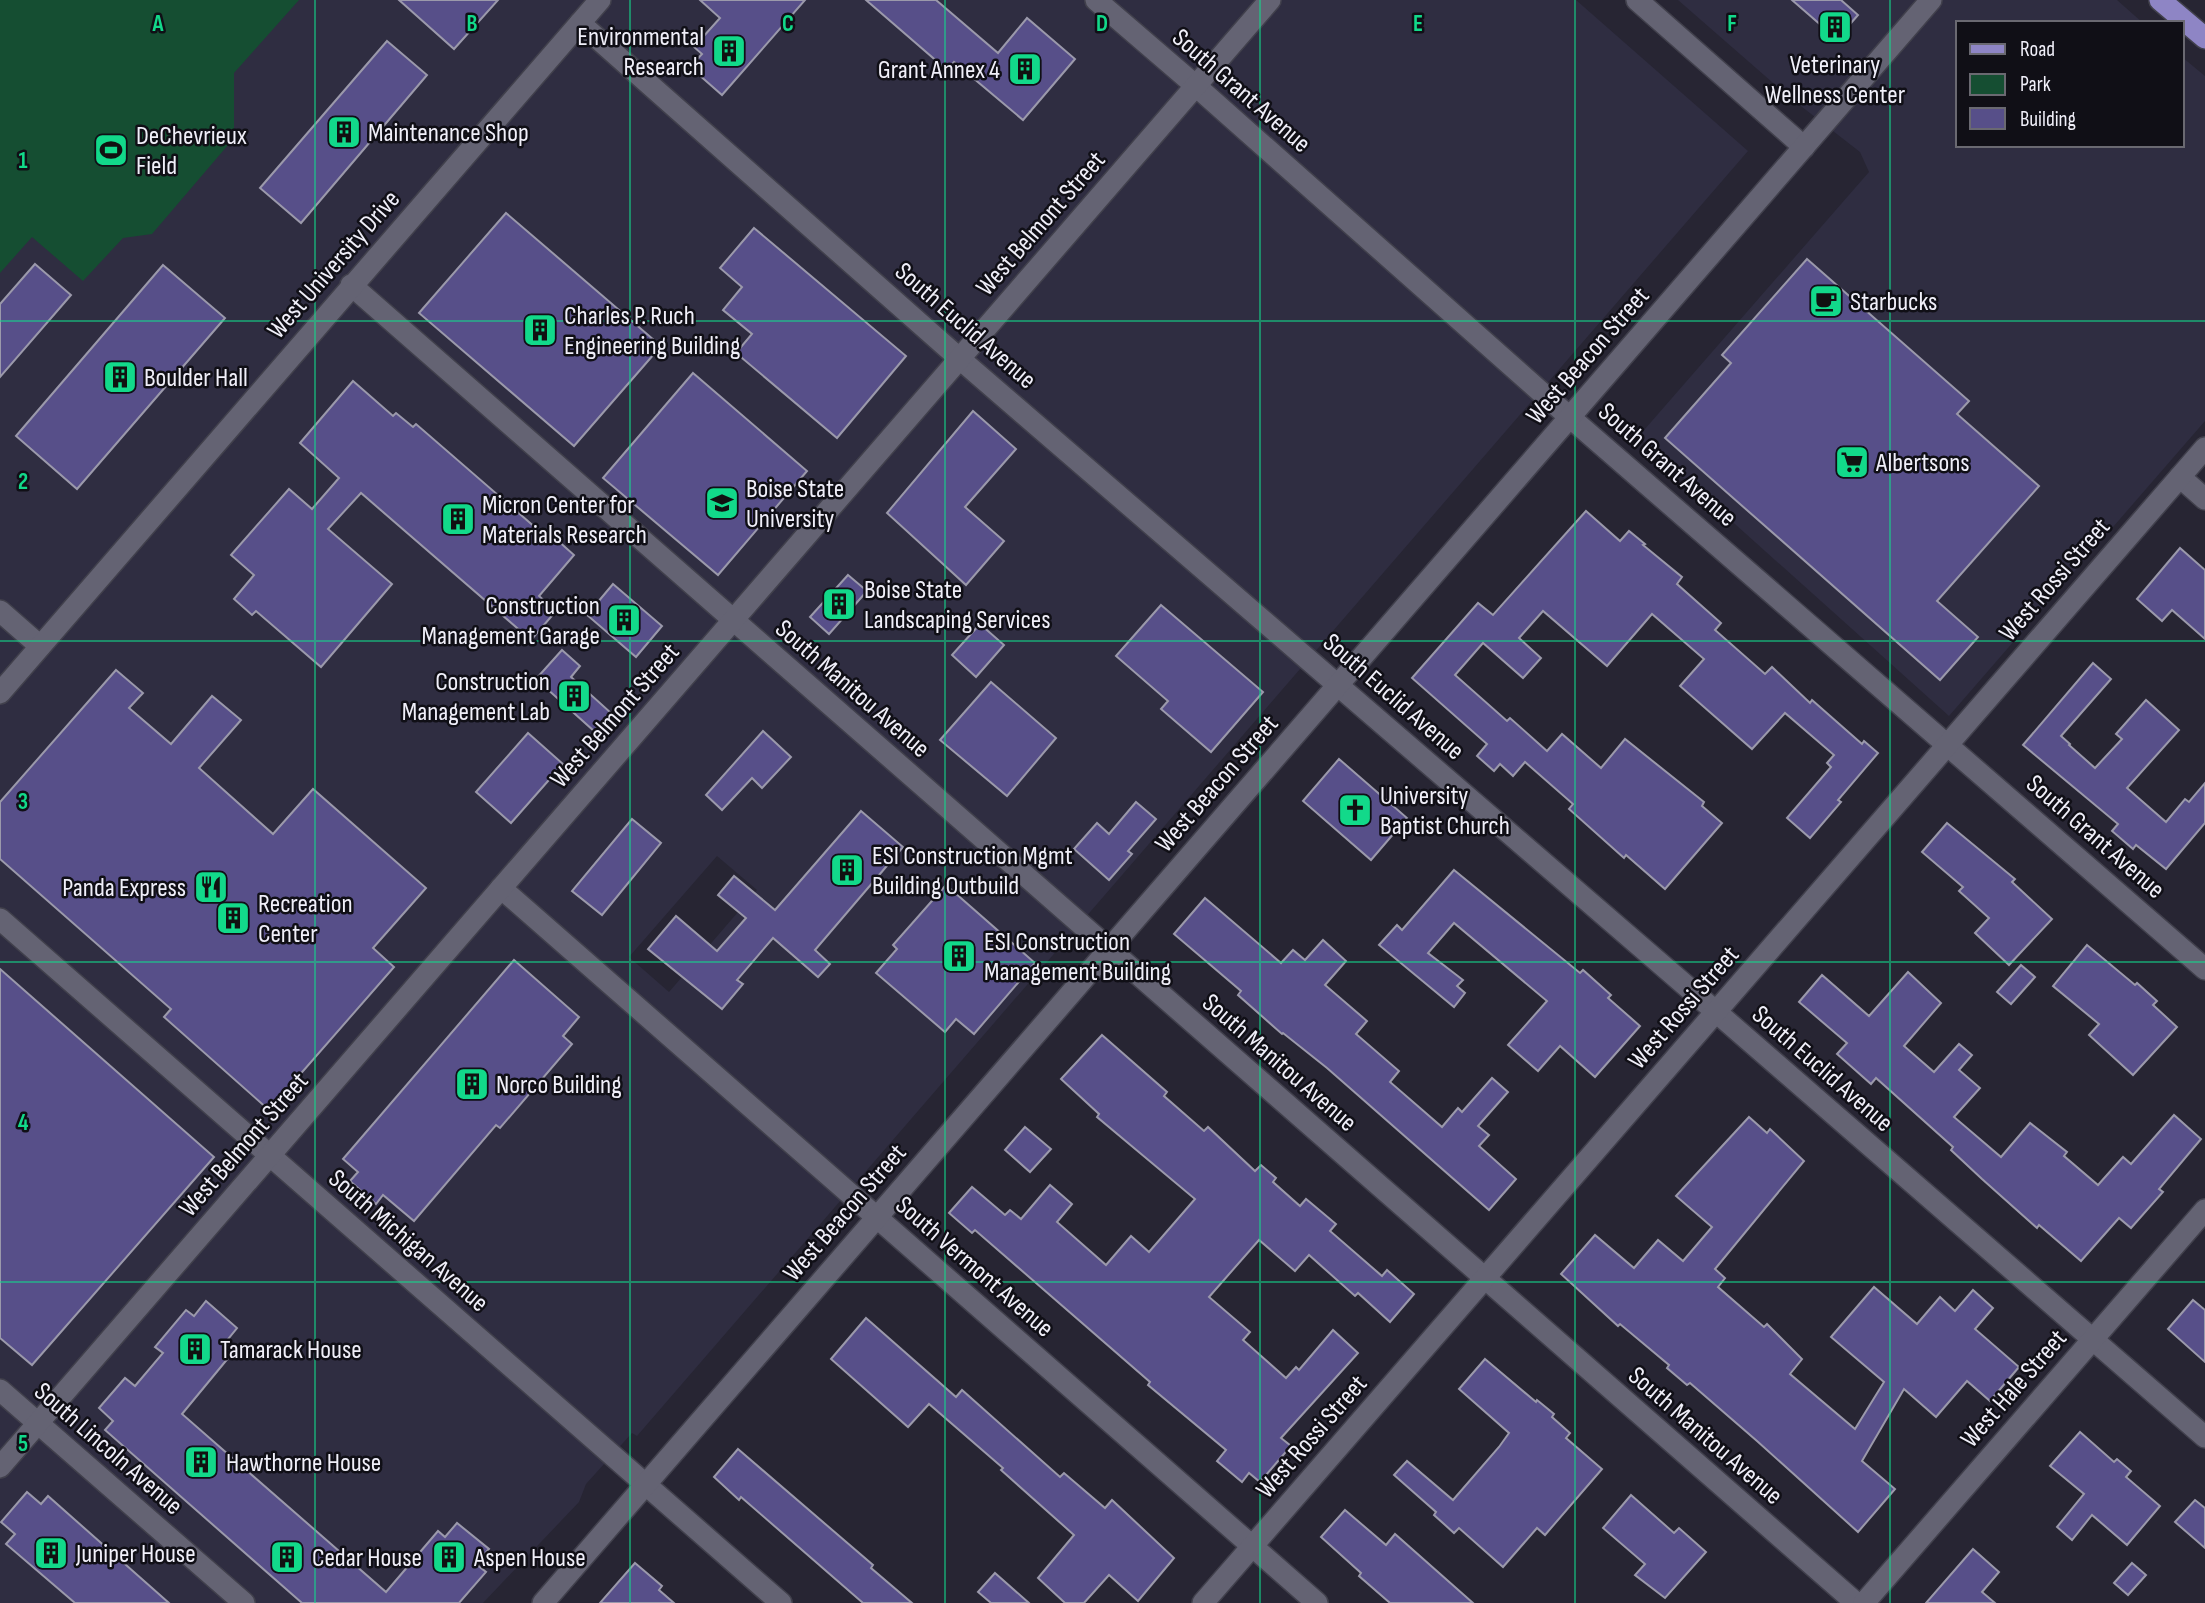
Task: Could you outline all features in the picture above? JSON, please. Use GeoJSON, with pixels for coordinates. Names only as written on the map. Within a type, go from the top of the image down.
{"type":"FeatureCollection","features":[{"type":"Feature","properties":{"kind":"main road"},"geometry":{"type":"LineString","coordinates":[[2160,0],[2205,38]]}},
{"type":"Feature","properties":{"kind":"street","name":"West University Drive"},"geometry":{"type":"LineString","coordinates":[[0,693],[600,0]]}},
{"type":"Feature","properties":{"kind":"street","name":"South Grant Avenue"},"geometry":{"type":"LineString","coordinates":[[1096,0],[1570,417],[2205,969]]}},
{"type":"Feature","properties":{"kind":"street","name":"West Belmont Street"},"geometry":{"type":"LineString","coordinates":[[0,1467],[1270,0]]}},
{"type":"Feature","properties":{"kind":"street"},"geometry":{"type":"LineString","coordinates":[[1637,0],[1804,146]]}},
{"type":"Feature","properties":{"kind":"street","name":"West Beacon Street"},"geometry":{"type":"LineString","coordinates":[[543,1603],[1931,0]]}},
{"type":"Feature","properties":{"kind":"street","name":"South Euclid Avenue"},"geometry":{"type":"LineString","coordinates":[[580,23],[960,359],[2205,1437]]}},
{"type":"Feature","properties":{"kind":"street","name":"South Manitou Avenue"},"geometry":{"type":"LineString","coordinates":[[351,285],[1856,1603]]}},
{"type":"Feature","properties":{"kind":"street","name":"West Rossi Street"},"geometry":{"type":"LineString","coordinates":[[1203,1603],[2205,448]]}},
{"type":"Feature","properties":{"kind":"street"},"geometry":{"type":"LineString","coordinates":[[2180,477],[2205,499]]}},
{"type":"Feature","properties":{"kind":"street"},"geometry":{"type":"LineString","coordinates":[[0,611],[40,646]]}},
{"type":"Feature","properties":{"kind":"street","name":"South Vermont Avenue"},"geometry":{"type":"LineString","coordinates":[[501,888],[1317,1603]]}},
{"type":"Feature","properties":{"kind":"street","name":"South Michigan Avenue"},"geometry":{"type":"LineString","coordinates":[[0,919],[780,1603]]}},
{"type":"Feature","properties":{"kind":"street","name":"West Hale Street"},"geometry":{"type":"LineString","coordinates":[[1864,1603],[2205,1210]]}},
{"type":"Feature","properties":{"kind":"street","name":"South Lincoln Avenue"},"geometry":{"type":"LineString","coordinates":[[0,1390],[244,1603]]}},
{"type":"Feature","properties":{"kind":"shaded area","name":"Boise State University"},"geometry":{"type":"Polygon","coordinates":[[[0,0],[1576,0],[1748,151],[637,1436],[632,1433],[586,1484],[579,1502],[483,1603],[0,1603],[0,0]],[[717,856],[629,957],[669,992],[757,890],[717,856]]]}},
{"type":"Feature","properties":{"kind":"shaded area"},"geometry":{"type":"Polygon","coordinates":[[[1678,0],[2117,0],[2141,21],[1956,21],[1956,147],[2184,147],[2184,59],[2205,76],[2205,421],[1949,716],[1638,437],[1869,172],[1860,152],[1788,96],[1678,0]]]}},
{"type":"Feature","properties":{"kind":"green space","name":"DeChevrieux Field"},"geometry":{"type":"Polygon","coordinates":[[[0,0],[299,0],[234,73],[234,138],[152,234],[123,238],[83,281],[32,237],[0,273],[0,0]]]}},
{"type":"Feature","properties":{"kind":"building"},"geometry":{"type":"Polygon","coordinates":[[[399,0],[498,0],[454,49],[399,0]]]}},
{"type":"Feature","properties":{"kind":"building","name":"Environmental Research"},"geometry":{"type":"Polygon","coordinates":[[[700,0],[805,0],[722,95],[690,67],[702,54],[694,47],[720,18],[700,0]]]}},
{"type":"Feature","properties":{"kind":"building"},"geometry":{"type":"Polygon","coordinates":[[[866,0],[936,0],[998,53],[1027,18],[1075,59],[1023,120],[954,62],[947,70],[866,0]]]}},
{"type":"Feature","properties":{"kind":"building","name":"Veterinary Wellness Center"},"geometry":{"type":"Polygon","coordinates":[[[1792,0],[1841,0],[1858,15],[1837,39],[1792,0]]]}},
{"type":"Feature","properties":{"kind":"building","name":"Maintenance Shop"},"geometry":{"type":"Polygon","coordinates":[[[387,41],[427,75],[301,223],[260,188],[387,41]]]}},
{"type":"Feature","properties":{"kind":"building","name":"Charles P. Ruch Engineering Building"},"geometry":{"type":"Polygon","coordinates":[[[506,213],[661,346],[574,446],[419,313],[506,213]]]}},
{"type":"Feature","properties":{"kind":"building"},"geometry":{"type":"Polygon","coordinates":[[[754,228],[906,356],[837,438],[736,353],[752,334],[723,310],[742,287],[720,268],[754,228]]]}},
{"type":"Feature","properties":{"kind":"building","name":"Albertsons"},"geometry":{"type":"Polygon","coordinates":[[[1807,259],[1969,401],[1957,414],[2039,486],[1937,601],[1978,637],[1940,680],[1665,438],[1731,363],[1722,355],[1807,259]]]}},
{"type":"Feature","properties":{"kind":"building"},"geometry":{"type":"Polygon","coordinates":[[[35,264],[71,295],[0,377],[0,304],[35,264]]]}},
{"type":"Feature","properties":{"kind":"building","name":"Boulder Hall"},"geometry":{"type":"Polygon","coordinates":[[[163,265],[225,318],[77,489],[16,436],[163,265]]]}},
{"type":"Feature","properties":{"kind":"building"},"geometry":{"type":"Polygon","coordinates":[[[693,373],[807,471],[718,575],[603,478],[693,373]]]}},
{"type":"Feature","properties":{"kind":"building","name":"Micron Center for Materials Research"},"geometry":{"type":"Polygon","coordinates":[[[353,381],[393,416],[396,413],[413,427],[416,424],[544,535],[547,531],[574,555],[539,596],[556,611],[531,640],[361,493],[328,529],[392,584],[321,667],[256,611],[252,615],[234,599],[254,575],[231,555],[289,489],[312,509],[339,478],[300,443],[353,381]]]}},
{"type":"Feature","properties":{"kind":"building"},"geometry":{"type":"Polygon","coordinates":[[[973,411],[1016,449],[965,507],[1004,541],[966,585],[887,513],[973,411]]]}},
{"type":"Feature","properties":{"kind":"building"},"geometry":{"type":"Polygon","coordinates":[[[1586,511],[1620,541],[1629,531],[1645,544],[1643,545],[1682,577],[1677,584],[1721,623],[1715,630],[1765,674],[1772,667],[1810,703],[1812,700],[1862,744],[1864,741],[1878,753],[1810,838],[1787,818],[1831,767],[1827,763],[1834,755],[1785,713],[1752,749],[1680,686],[1704,659],[1652,614],[1607,666],[1543,611],[1519,638],[1541,658],[1523,678],[1483,643],[1455,675],[1507,721],[1510,718],[1547,751],[1562,734],[1601,768],[1625,739],[1704,802],[1702,806],[1722,823],[1665,889],[1626,855],[1624,858],[1569,809],[1573,804],[1525,762],[1513,776],[1500,764],[1494,771],[1477,756],[1487,744],[1412,678],[1478,603],[1493,615],[1586,511]]]}},
{"type":"Feature","properties":{"kind":"building"},"geometry":{"type":"Polygon","coordinates":[[[2180,548],[2205,570],[2205,639],[2172,610],[2162,621],[2137,599],[2180,548]]]}},
{"type":"Feature","properties":{"kind":"building","name":"Boise State Landscaping Services"},"geometry":{"type":"Polygon","coordinates":[[[848,575],[867,591],[829,634],[810,617],[848,575]]]}},
{"type":"Feature","properties":{"kind":"building","name":"Construction Management Garage"},"geometry":{"type":"Polygon","coordinates":[[[613,584],[662,626],[636,657],[587,615],[613,584]]]}},
{"type":"Feature","properties":{"kind":"building"},"geometry":{"type":"Polygon","coordinates":[[[1161,605],[1263,692],[1211,752],[1161,709],[1168,701],[1116,656],[1161,605]]]}},
{"type":"Feature","properties":{"kind":"building"},"geometry":{"type":"Polygon","coordinates":[[[980,624],[1004,645],[976,677],[952,655],[980,624]]]}},
{"type":"Feature","properties":{"kind":"building","name":"Construction Management Lab"},"geometry":{"type":"Polygon","coordinates":[[[562,650],[580,666],[571,677],[611,713],[594,731],[536,679],[562,650]]]}},
{"type":"Feature","properties":{"kind":"building"},"geometry":{"type":"Polygon","coordinates":[[[2093,663],[2111,679],[2061,736],[2069,745],[2095,768],[2122,739],[2116,734],[2146,700],[2179,730],[2127,788],[2166,822],[2185,799],[2189,802],[2205,783],[2205,823],[2166,869],[2136,845],[2133,849],[2112,831],[2118,824],[2023,745],[2093,663]]]}},
{"type":"Feature","properties":{"kind":"building","name":"Recreation Center"},"geometry":{"type":"Polygon","coordinates":[[[116,670],[143,693],[129,708],[171,744],[212,696],[241,720],[199,768],[273,834],[313,789],[426,888],[373,948],[394,967],[269,1110],[164,1017],[171,1009],[0,859],[0,802],[116,670]]]}},
{"type":"Feature","properties":{"kind":"building"},"geometry":{"type":"Polygon","coordinates":[[[991,682],[1056,738],[1007,796],[940,740],[991,682]]]}},
{"type":"Feature","properties":{"kind":"building"},"geometry":{"type":"Polygon","coordinates":[[[763,731],[791,757],[762,788],[752,778],[722,810],[706,795],[763,731]]]}},
{"type":"Feature","properties":{"kind":"building"},"geometry":{"type":"Polygon","coordinates":[[[528,733],[563,764],[511,823],[476,792],[528,733]]]}},
{"type":"Feature","properties":{"kind":"building","name":"University Baptist Church"},"geometry":{"type":"Polygon","coordinates":[[[1339,759],[1407,818],[1371,860],[1303,801],[1339,759]]]}},
{"type":"Feature","properties":{"kind":"building"},"geometry":{"type":"Polygon","coordinates":[[[1136,802],[1156,819],[1128,851],[1132,854],[1109,880],[1074,849],[1097,823],[1109,834],[1136,802]]]}},
{"type":"Feature","properties":{"kind":"building"},"geometry":{"type":"Polygon","coordinates":[[[861,811],[903,847],[815,950],[830,964],[818,977],[773,938],[737,980],[743,984],[722,1009],[648,949],[676,916],[717,951],[746,918],[718,895],[734,876],[775,910],[861,811]]]}},
{"type":"Feature","properties":{"kind":"building"},"geometry":{"type":"Polygon","coordinates":[[[632,819],[661,843],[602,915],[572,891],[632,819]]]}},
{"type":"Feature","properties":{"kind":"building"},"geometry":{"type":"Polygon","coordinates":[[[1947,823],[2015,879],[2012,882],[2052,919],[2009,965],[1975,933],[1989,918],[1959,891],[1963,887],[1922,852],[1947,823]]]}},
{"type":"Feature","properties":{"kind":"building"},"geometry":{"type":"Polygon","coordinates":[[[1454,870],[1580,973],[1583,970],[1611,995],[1608,998],[1640,1026],[1595,1077],[1560,1046],[1538,1071],[1508,1045],[1547,1001],[1454,923],[1428,953],[1463,980],[1457,986],[1465,993],[1454,1007],[1379,945],[1397,925],[1402,930],[1454,870]]]}},
{"type":"Feature","properties":{"kind":"building","name":"ESI Construction Management Building"},"geometry":{"type":"Polygon","coordinates":[[[946,885],[1035,963],[974,1034],[956,1019],[945,1032],[876,973],[897,949],[893,945],[946,885]]]}},
{"type":"Feature","properties":{"kind":"building"},"geometry":{"type":"Polygon","coordinates":[[[1205,898],[1281,963],[1293,950],[1305,960],[1323,940],[1346,961],[1325,985],[1367,1021],[1356,1034],[1399,1071],[1390,1082],[1442,1127],[1458,1108],[1462,1112],[1492,1078],[1508,1092],[1478,1126],[1489,1135],[1479,1146],[1516,1179],[1489,1210],[1327,1068],[1282,1034],[1238,995],[1241,991],[1174,934],[1205,898]]]}},
{"type":"Feature","properties":{"kind":"building"},"geometry":{"type":"Polygon","coordinates":[[[2087,945],[2157,1001],[2153,1005],[2177,1027],[2133,1075],[2089,1035],[2099,1024],[2053,986],[2087,945]]]}},
{"type":"Feature","properties":{"kind":"building","name":"Norco Building"},"geometry":{"type":"Polygon","coordinates":[[[514,960],[579,1017],[563,1036],[572,1044],[500,1128],[496,1125],[414,1221],[383,1195],[376,1204],[350,1181],[358,1172],[343,1159],[514,960]]]}},
{"type":"Feature","properties":{"kind":"building"},"geometry":{"type":"Polygon","coordinates":[[[2021,965],[2035,977],[2011,1004],[1997,992],[2021,965]]]}},
{"type":"Feature","properties":{"kind":"building"},"geometry":{"type":"Polygon","coordinates":[[[0,969],[214,1157],[32,1365],[0,1338],[0,969]]]}},
{"type":"Feature","properties":{"kind":"building"},"geometry":{"type":"Polygon","coordinates":[[[1908,972],[1941,1003],[1904,1046],[1934,1072],[1959,1044],[1972,1055],[1959,1070],[1980,1088],[1954,1117],[2001,1157],[2030,1123],[2067,1152],[2064,1156],[2098,1185],[2123,1157],[2131,1164],[2174,1115],[2201,1139],[2159,1189],[2163,1192],[2131,1228],[2119,1218],[2081,1261],[2039,1225],[2037,1228],[1982,1179],[1951,1150],[1953,1147],[1876,1078],[1871,1084],[1837,1054],[1847,1043],[1799,1002],[1822,975],[1869,1016],[1908,972]]]}},
{"type":"Feature","properties":{"kind":"building"},"geometry":{"type":"Polygon","coordinates":[[[1102,1035],[1167,1092],[1164,1096],[1204,1131],[1208,1127],[1255,1171],[1261,1165],[1276,1178],[1273,1182],[1300,1206],[1306,1199],[1336,1224],[1330,1231],[1382,1276],[1387,1270],[1414,1294],[1390,1322],[1358,1293],[1355,1296],[1309,1255],[1295,1271],[1259,1240],[1209,1297],[1250,1332],[1243,1340],[1286,1378],[1296,1367],[1299,1370],[1333,1330],[1358,1353],[1281,1438],[1291,1446],[1260,1482],[1249,1473],[1242,1482],[1217,1461],[1226,1450],[1148,1385],[1150,1382],[975,1230],[972,1233],[949,1213],[972,1187],[1005,1215],[1010,1210],[1021,1219],[1050,1185],[1072,1204],[1057,1222],[1106,1265],[1131,1236],[1149,1252],[1195,1199],[1097,1117],[1099,1114],[1061,1079],[1102,1035]]]}},
{"type":"Feature","properties":{"kind":"building"},"geometry":{"type":"Polygon","coordinates":[[[1749,1117],[1767,1133],[1770,1129],[1804,1161],[1715,1269],[1725,1278],[1718,1287],[1764,1327],[1767,1324],[1802,1359],[1790,1374],[1855,1429],[1884,1382],[1831,1337],[1874,1287],[1917,1324],[1940,1297],[1955,1311],[1973,1290],[1993,1308],[1975,1329],[2019,1367],[1990,1401],[1967,1381],[1936,1417],[1904,1389],[1862,1461],[1895,1489],[1858,1532],[1757,1441],[1690,1383],[1687,1385],[1667,1368],[1669,1365],[1620,1324],[1618,1326],[1561,1274],[1595,1235],[1634,1268],[1658,1240],[1683,1261],[1712,1227],[1676,1196],[1749,1117]]]}},
{"type":"Feature","properties":{"kind":"building"},"geometry":{"type":"Polygon","coordinates":[[[1025,1127],[1051,1149],[1030,1172],[1005,1150],[1025,1127]]]}},
{"type":"Feature","properties":{"kind":"building"},"geometry":{"type":"Polygon","coordinates":[[[2193,1300],[2205,1310],[2205,1362],[2168,1329],[2193,1300]]]}},
{"type":"Feature","properties":{"kind":"building"},"geometry":{"type":"Polygon","coordinates":[[[206,1301],[237,1328],[225,1343],[234,1351],[182,1414],[386,1592],[438,1531],[445,1537],[457,1523],[489,1549],[476,1564],[486,1572],[459,1603],[302,1603],[105,1430],[113,1421],[99,1408],[125,1378],[135,1386],[163,1353],[155,1347],[186,1310],[194,1316],[206,1301]]]}},
{"type":"Feature","properties":{"kind":"building"},"geometry":{"type":"Polygon","coordinates":[[[866,1318],[956,1397],[962,1390],[1060,1477],[1064,1473],[1105,1508],[1112,1500],[1174,1558],[1138,1601],[1109,1575],[1084,1603],[1065,1603],[1038,1578],[1074,1535],[1001,1470],[1003,1468],[929,1404],[908,1427],[831,1359],[866,1318]]]}},
{"type":"Feature","properties":{"kind":"building"},"geometry":{"type":"Polygon","coordinates":[[[1485,1359],[1554,1414],[1552,1417],[1570,1433],[1566,1438],[1602,1469],[1545,1535],[1537,1528],[1503,1567],[1459,1528],[1454,1533],[1434,1515],[1436,1512],[1394,1475],[1407,1461],[1453,1500],[1499,1447],[1509,1433],[1459,1389],[1485,1359]]]}},
{"type":"Feature","properties":{"kind":"building"},"geometry":{"type":"Polygon","coordinates":[[[2080,1432],[2114,1462],[2117,1459],[2131,1471],[2126,1477],[2160,1506],[2127,1545],[2092,1515],[2072,1540],[2057,1527],[2084,1494],[2050,1466],[2080,1432]]]}},
{"type":"Feature","properties":{"kind":"building"},"geometry":{"type":"Polygon","coordinates":[[[738,1449],[873,1565],[871,1568],[912,1603],[863,1603],[741,1497],[739,1500],[714,1477],[738,1449]]]}},
{"type":"Feature","properties":{"kind":"building","name":"Juniper House"},"geometry":{"type":"Polygon","coordinates":[[[27,1492],[41,1504],[48,1496],[169,1603],[75,1603],[6,1544],[15,1534],[1,1522],[27,1492]]]}},
{"type":"Feature","properties":{"kind":"building"},"geometry":{"type":"Polygon","coordinates":[[[1631,1495],[1674,1533],[1679,1528],[1706,1552],[1665,1598],[1635,1575],[1645,1564],[1603,1528],[1631,1495]]]}},
{"type":"Feature","properties":{"kind":"building"},"geometry":{"type":"Polygon","coordinates":[[[2195,1500],[2205,1508],[2205,1548],[2175,1522],[2195,1500]]]}},
{"type":"Feature","properties":{"kind":"building"},"geometry":{"type":"Polygon","coordinates":[[[1345,1510],[1386,1545],[1395,1534],[1473,1603],[1390,1603],[1321,1537],[1345,1510]]]}},
{"type":"Feature","properties":{"kind":"building"},"geometry":{"type":"Polygon","coordinates":[[[1973,1549],[1999,1572],[1982,1592],[1995,1603],[1926,1603],[1973,1549]]]}},
{"type":"Feature","properties":{"kind":"building"},"geometry":{"type":"Polygon","coordinates":[[[635,1563],[662,1586],[659,1590],[674,1603],[600,1603],[635,1563]]]}},
{"type":"Feature","properties":{"kind":"building"},"geometry":{"type":"Polygon","coordinates":[[[2132,1563],[2146,1575],[2128,1595],[2114,1583],[2132,1563]]]}},
{"type":"Feature","properties":{"kind":"building"},"geometry":{"type":"Polygon","coordinates":[[[995,1573],[1029,1603],[991,1603],[978,1592],[995,1573]]]}},
{"type":"Feature","properties":{"kind":"place","name":"Veterinary Wellness Center"},"geometry":{"type":"Point","coordinates":[1835,27]}},
{"type":"Feature","properties":{"kind":"place","name":"Environmental Research"},"geometry":{"type":"Point","coordinates":[729,51]}},
{"type":"Feature","properties":{"kind":"place","name":"Grant Annex 4"},"geometry":{"type":"Point","coordinates":[1025,69]}},
{"type":"Feature","properties":{"kind":"place","name":"Maintenance Shop"},"geometry":{"type":"Point","coordinates":[344,132]}},
{"type":"Feature","properties":{"kind":"place","name":"DeChevrieux Field"},"geometry":{"type":"Point","coordinates":[111,150]}},
{"type":"Feature","properties":{"kind":"place","name":"Starbucks"},"geometry":{"type":"Point","coordinates":[1826,301]}},
{"type":"Feature","properties":{"kind":"place","name":"Charles P. Ruch Engineering Building"},"geometry":{"type":"Point","coordinates":[540,330]}},
{"type":"Feature","properties":{"kind":"place","name":"Boulder Hall"},"geometry":{"type":"Point","coordinates":[120,377]}},
{"type":"Feature","properties":{"kind":"place","name":"Albertsons"},"geometry":{"type":"Point","coordinates":[1852,462]}},
{"type":"Feature","properties":{"kind":"place","name":"Boise State University"},"geometry":{"type":"Point","coordinates":[722,503]}},
{"type":"Feature","properties":{"kind":"place","name":"Micron Center for Materials Research"},"geometry":{"type":"Point","coordinates":[458,519]}},
{"type":"Feature","properties":{"kind":"place","name":"Boise State Landscaping Services"},"geometry":{"type":"Point","coordinates":[839,604]}},
{"type":"Feature","properties":{"kind":"place","name":"Construction Management Garage"},"geometry":{"type":"Point","coordinates":[624,620]}},
{"type":"Feature","properties":{"kind":"place","name":"Construction Management Lab"},"geometry":{"type":"Point","coordinates":[574,696]}},
{"type":"Feature","properties":{"kind":"place","name":"University Baptist Church"},"geometry":{"type":"Point","coordinates":[1355,810]}},
{"type":"Feature","properties":{"kind":"place","name":"ESI Construction Mgmt Building Outbuild"},"geometry":{"type":"Point","coordinates":[847,870]}},
{"type":"Feature","properties":{"kind":"place","name":"Panda Express"},"geometry":{"type":"Point","coordinates":[211,887]}},
{"type":"Feature","properties":{"kind":"place","name":"Recreation Center"},"geometry":{"type":"Point","coordinates":[233,918]}},
{"type":"Feature","properties":{"kind":"place","name":"ESI Construction Management Building"},"geometry":{"type":"Point","coordinates":[959,956]}},
{"type":"Feature","properties":{"kind":"place","name":"Norco Building"},"geometry":{"type":"Point","coordinates":[472,1084]}},
{"type":"Feature","properties":{"kind":"place","name":"Tamarack House"},"geometry":{"type":"Point","coordinates":[195,1349]}},
{"type":"Feature","properties":{"kind":"place","name":"Hawthorne House"},"geometry":{"type":"Point","coordinates":[201,1462]}},
{"type":"Feature","properties":{"kind":"place","name":"Juniper House"},"geometry":{"type":"Point","coordinates":[51,1553]}},
{"type":"Feature","properties":{"kind":"place","name":"Cedar House"},"geometry":{"type":"Point","coordinates":[287,1557]}},
{"type":"Feature","properties":{"kind":"place","name":"Aspen House"},"geometry":{"type":"Point","coordinates":[449,1557]}}]}
